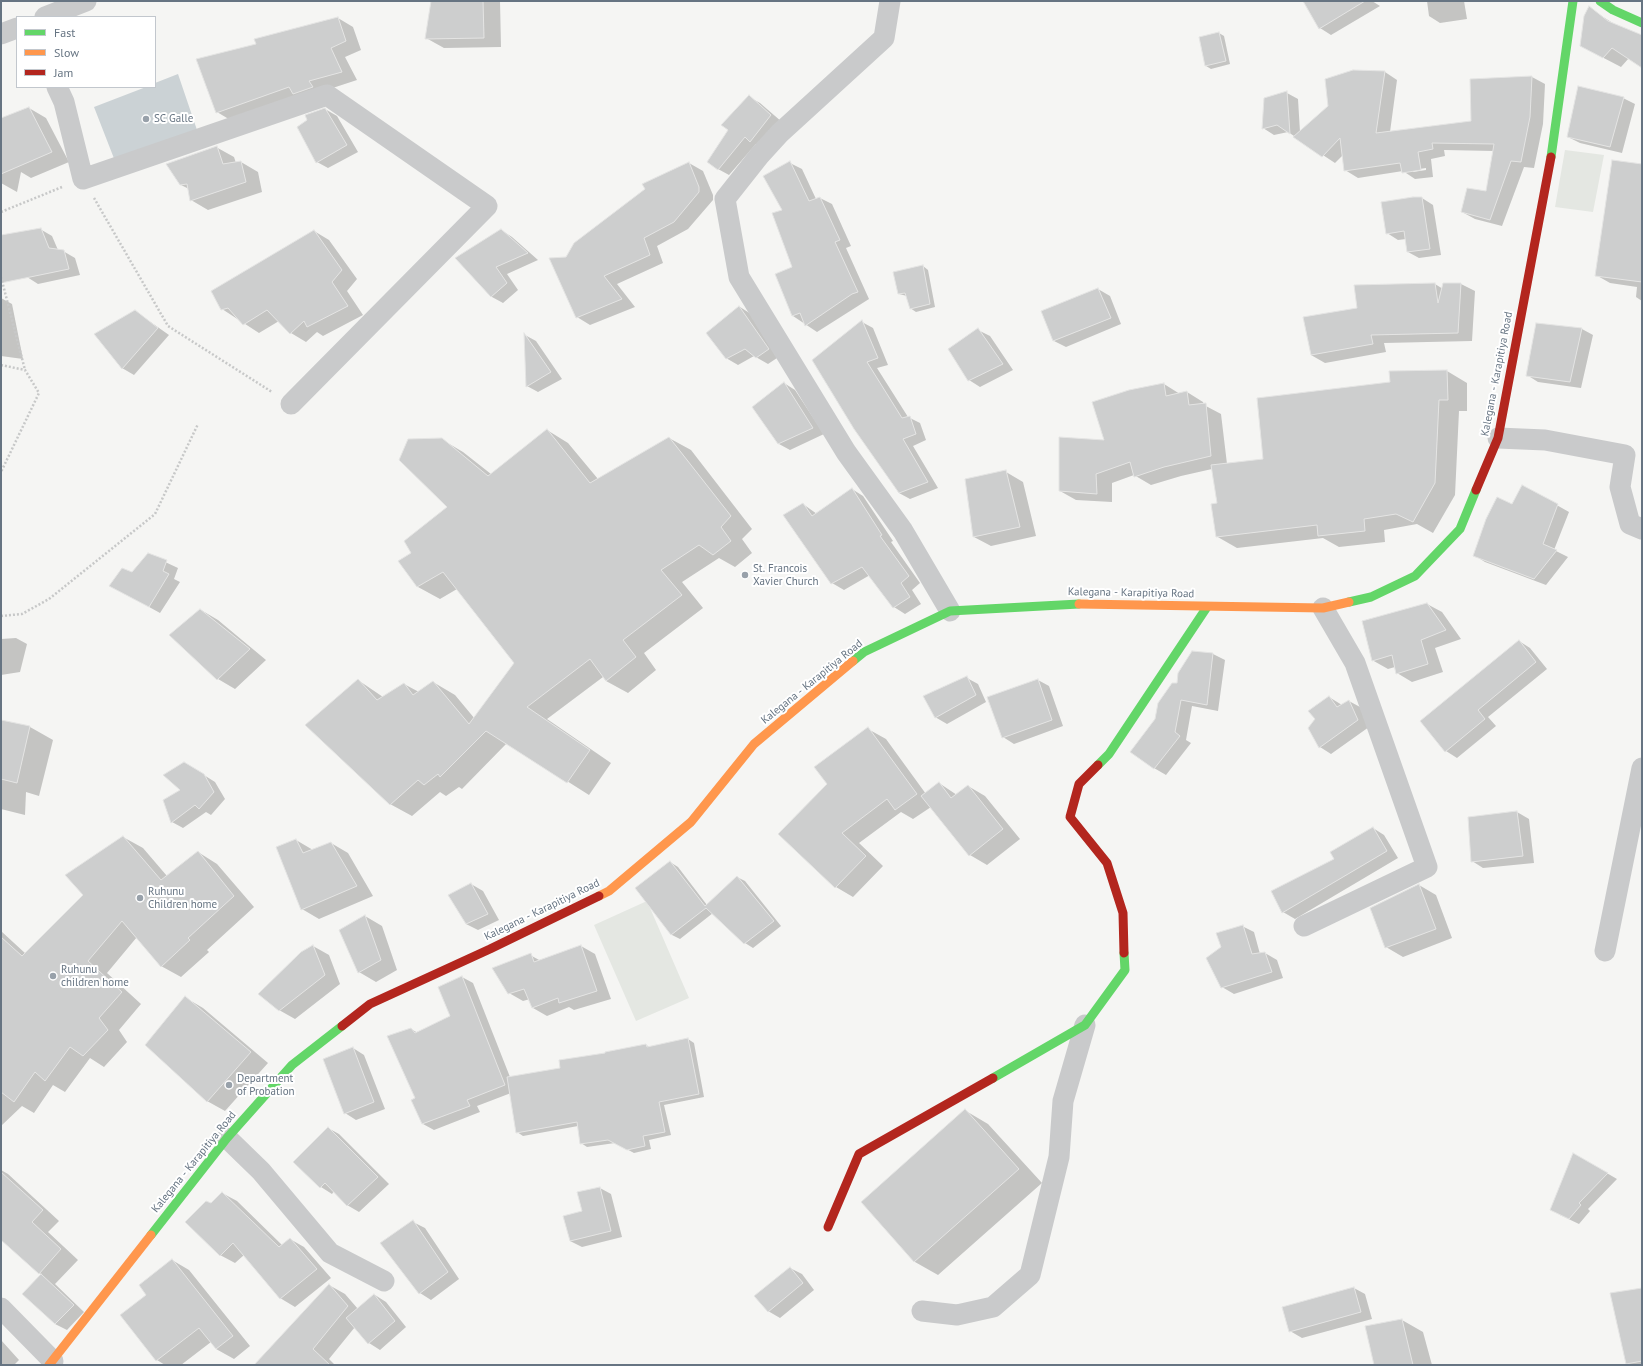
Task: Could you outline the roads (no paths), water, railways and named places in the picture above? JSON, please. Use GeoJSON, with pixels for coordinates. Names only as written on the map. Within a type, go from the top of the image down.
{"type":"FeatureCollection","features":[{"type":"Feature","properties":{"kind":"main road","name":"Kalegana - Karapitiya Road"},"geometry":{"type":"LineString","coordinates":[[51,1363],[227,1138],[292,1065],[370,1004],[490,949],[609,891],[691,822],[754,744],[864,652],[950,611],[1088,603],[1207,607],[1323,608],[1371,597],[1415,576],[1460,529],[1498,438],[1554,142],[1572,1]]}},
{"type":"Feature","properties":{"kind":"main road"},"geometry":{"type":"LineString","coordinates":[[1600,1],[1613,10],[1642,23]]}},
{"type":"Feature","properties":{"kind":"main road"},"geometry":{"type":"LineString","coordinates":[[828,1227],[859,1154],[1085,1024],[1125,970],[1123,913],[1107,863],[1070,817],[1079,784],[1109,754],[1207,607]]}},
{"type":"Feature","properties":{"kind":"street"},"geometry":{"type":"LineString","coordinates":[[48,16],[86,1]]}},
{"type":"Feature","properties":{"kind":"street"},"geometry":{"type":"LineString","coordinates":[[890,1],[884,38],[780,133],[759,156],[725,199],[739,277],[842,446],[902,530],[950,611]]}},
{"type":"Feature","properties":{"kind":"street"},"geometry":{"type":"LineString","coordinates":[[1,34],[16,28]]}},
{"type":"Feature","properties":{"kind":"street"},"geometry":{"type":"LineString","coordinates":[[57,88],[64,102],[83,178],[327,95],[487,206],[291,404]]}},
{"type":"Feature","properties":{"kind":"street"},"geometry":{"type":"LineString","coordinates":[[1498,438],[1545,440],[1625,455],[1620,487],[1630,524],[1642,529]]}},
{"type":"Feature","properties":{"kind":"street"},"geometry":{"type":"LineString","coordinates":[[1304,926],[1427,867],[1356,663],[1323,608]]}},
{"type":"Feature","properties":{"kind":"street"},"geometry":{"type":"LineString","coordinates":[[1605,951],[1642,768]]}},
{"type":"Feature","properties":{"kind":"street"},"geometry":{"type":"LineString","coordinates":[[922,1311],[957,1315],[993,1307],[1030,1275],[1059,1157],[1063,1101],[1085,1024]]}},
{"type":"Feature","properties":{"kind":"street"},"geometry":{"type":"LineString","coordinates":[[227,1138],[261,1172],[330,1254],[384,1281]]}},
{"type":"Feature","properties":{"kind":"street"},"geometry":{"type":"LineString","coordinates":[[1,1308],[51,1363]]}},
{"type":"Feature","properties":{"kind":"place","name":"SC Galle"},"geometry":{"type":"Point","coordinates":[146,119]}},
{"type":"Feature","properties":{"kind":"place","name":"St. Francois Xavier Church"},"geometry":{"type":"Point","coordinates":[745,575]}},
{"type":"Feature","properties":{"kind":"place","name":"Ruhunu Children home"},"geometry":{"type":"Point","coordinates":[140,898]}},
{"type":"Feature","properties":{"kind":"place","name":"Ruhunu children home"},"geometry":{"type":"Point","coordinates":[53,976]}},
{"type":"Feature","properties":{"kind":"place","name":"Department of Probation"},"geometry":{"type":"Point","coordinates":[229,1085]}}]}
